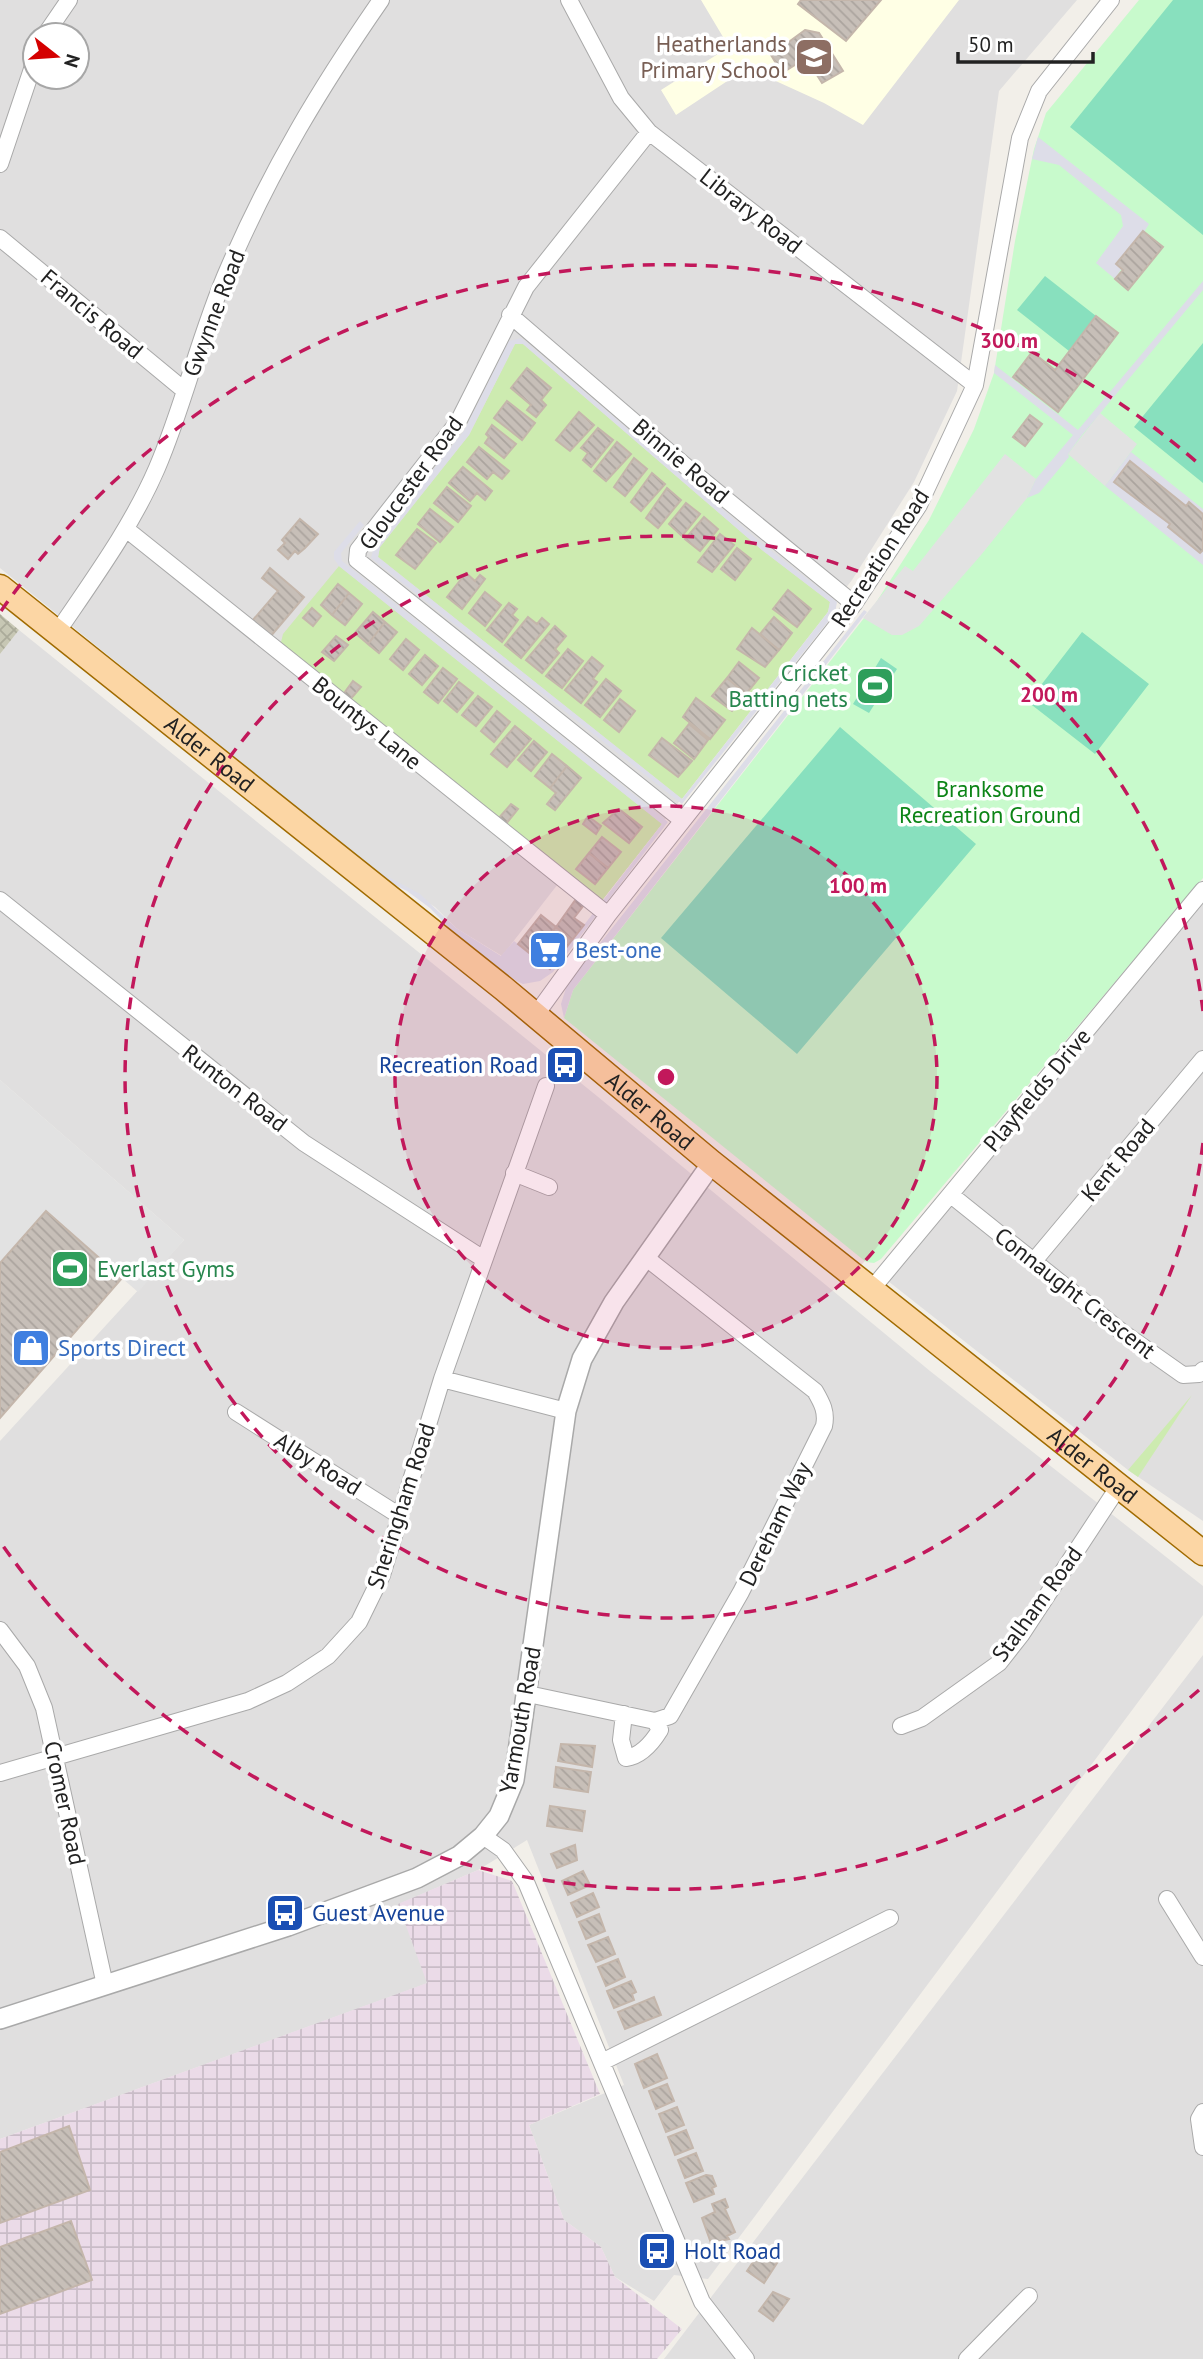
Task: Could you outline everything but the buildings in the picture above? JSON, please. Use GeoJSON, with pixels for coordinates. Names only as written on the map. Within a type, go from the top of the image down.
{"type":"FeatureCollection","features":[{"type":"Feature","properties":{"kind":"main road","name":"Alder Road"},"geometry":{"type":"LineString","coordinates":[[0,587],[535,1016],[712,1163],[1203,1553]]}},
{"type":"Feature","properties":{"kind":"street"},"geometry":{"type":"LineString","coordinates":[[55,21],[69,0]]}},
{"type":"Feature","properties":{"kind":"street","name":"Gwynne Road"},"geometry":{"type":"LineString","coordinates":[[58,631],[126,529],[157,467],[227,270],[276,165],[331,72],[382,0]]}},
{"type":"Feature","properties":{"kind":"street","name":"Library Road"},"geometry":{"type":"LineString","coordinates":[[569,0],[621,98],[649,132],[975,385]]}},
{"type":"Feature","properties":{"kind":"street","name":"Recreation Road"},"geometry":{"type":"LineString","coordinates":[[535,1016],[608,915],[854,604],[919,505],[975,385],[1020,138],[1039,92],[1111,0]]}},
{"type":"Feature","properties":{"kind":"street"},"geometry":{"type":"LineString","coordinates":[[0,164],[6,134],[23,91]]}},
{"type":"Feature","properties":{"kind":"street","name":"Gloucester Road"},"geometry":{"type":"LineString","coordinates":[[649,132],[548,258],[510,315],[458,422],[358,550],[357,560],[682,820]]}},
{"type":"Feature","properties":{"kind":"street","name":"Francis Road"},"geometry":{"type":"LineString","coordinates":[[0,237],[184,390]]}},
{"type":"Feature","properties":{"kind":"street","name":"Binnie Road"},"geometry":{"type":"LineString","coordinates":[[510,315],[689,469],[854,604]]}},
{"type":"Feature","properties":{"kind":"street","name":"Bountys Lane"},"geometry":{"type":"LineString","coordinates":[[126,529],[608,915]]}},
{"type":"Feature","properties":{"kind":"street","name":"Playfields Drive"},"geometry":{"type":"LineString","coordinates":[[871,1290],[1203,890]]}},
{"type":"Feature","properties":{"kind":"street","name":"Runton Road"},"geometry":{"type":"LineString","coordinates":[[0,900],[304,1143],[482,1258]]}},
{"type":"Feature","properties":{"kind":"street","name":"Kent Road"},"geometry":{"type":"LineString","coordinates":[[1032,1262],[1203,1059]]}},
{"type":"Feature","properties":{"kind":"street","name":"Sheringham Road"},"geometry":{"type":"LineString","coordinates":[[0,1773],[248,1701],[288,1683],[328,1656],[359,1622],[382,1575],[482,1258],[546,1086]]}},
{"type":"Feature","properties":{"kind":"street","name":"Yarmouth Road"},"geometry":{"type":"LineString","coordinates":[[0,2019],[299,1922],[417,1878],[459,1856],[483,1836],[499,1816],[514,1780],[566,1411],[582,1359],[645,1257],[712,1163]]}},
{"type":"Feature","properties":{"kind":"street"},"geometry":{"type":"LineString","coordinates":[[513,1173],[549,1187]]}},
{"type":"Feature","properties":{"kind":"street","name":"Connaught Crescent"},"geometry":{"type":"LineString","coordinates":[[951,1195],[1122,1332],[1183,1375],[1199,1374],[1203,1370]]}},
{"type":"Feature","properties":{"kind":"street","name":"Dereham Way"},"geometry":{"type":"LineString","coordinates":[[645,1257],[815,1391],[826,1416],[741,1592],[670,1716],[655,1721]]}},
{"type":"Feature","properties":{"kind":"street"},"geometry":{"type":"LineString","coordinates":[[442,1379],[566,1411]]}},
{"type":"Feature","properties":{"kind":"street","name":"Alby Road"},"geometry":{"type":"LineString","coordinates":[[236,1412],[400,1516]]}},
{"type":"Feature","properties":{"kind":"street","name":"Stalham Road"},"geometry":{"type":"LineString","coordinates":[[901,1726],[931,1711],[999,1663],[1021,1635],[1119,1486]]}},
{"type":"Feature","properties":{"kind":"street","name":"Cromer Road"},"geometry":{"type":"LineString","coordinates":[[0,1630],[27,1666],[44,1708],[104,1985]]}},
{"type":"Feature","properties":{"kind":"street"},"geometry":{"type":"LineString","coordinates":[[527,1694],[624,1714],[655,1721],[660,1730],[654,1739],[637,1754],[626,1758],[621,1740],[624,1714]]}},
{"type":"Feature","properties":{"kind":"street"},"geometry":{"type":"LineString","coordinates":[[483,1836],[503,1850],[526,1882],[702,2302],[746,2359]]}},
{"type":"Feature","properties":{"kind":"street"},"geometry":{"type":"LineString","coordinates":[[1167,1899],[1189,1922],[1203,1957]]}},
{"type":"Feature","properties":{"kind":"street"},"geometry":{"type":"LineString","coordinates":[[602,2062],[890,1918]]}},
{"type":"Feature","properties":{"kind":"street"},"geometry":{"type":"LineString","coordinates":[[1203,2112],[1199,2119],[1203,2147]]}},
{"type":"Feature","properties":{"kind":"street"},"geometry":{"type":"LineString","coordinates":[[967,2359],[1029,2297]]}},
{"type":"Feature","properties":{"kind":"shaded area"},"geometry":{"type":"Polygon","coordinates":[[[0,0],[1077,0],[999,91],[957,391],[914,482],[852,580],[600,903],[565,875],[502,956],[456,928],[435,907],[370,867],[0,568],[0,0]]]}},
{"type":"Feature","properties":{"kind":"shaded area","name":"Heatherlands Primary School"},"geometry":{"type":"Polygon","coordinates":[[[701,0],[959,0],[863,125],[824,103],[747,68],[676,115],[661,90],[729,47],[701,0]]]}},
{"type":"Feature","properties":{"kind":"shaded area"},"geometry":{"type":"Polygon","coordinates":[[[1038,137],[1149,224],[1115,279],[1096,263],[1123,226],[1121,215],[1059,165],[1032,159],[1038,137]]]}},
{"type":"Feature","properties":{"kind":"shaded area"},"geometry":{"type":"Polygon","coordinates":[[[1203,281],[1203,290],[1082,435],[1068,454],[1069,457],[1039,493],[1027,498],[1036,479],[1073,435],[994,373],[995,365],[1078,430],[1203,281]]]}},
{"type":"Feature","properties":{"kind":"shaded area"},"geometry":{"type":"Polygon","coordinates":[[[521,338],[765,546],[837,602],[835,613],[682,804],[371,558],[375,543],[464,431],[509,341],[521,338]],[[515,344],[469,435],[380,547],[378,557],[682,799],[828,612],[830,602],[762,550],[523,344],[515,344]]]}},
{"type":"Feature","properties":{"kind":"shaded area"},"geometry":{"type":"Polygon","coordinates":[[[1100,413],[1137,444],[1105,486],[1068,454],[1100,413]]]}},
{"type":"Feature","properties":{"kind":"shaded area"},"geometry":{"type":"Polygon","coordinates":[[[1131,452],[1203,509],[1203,565],[1105,486],[1131,452]]]}},
{"type":"Feature","properties":{"kind":"shaded area"},"geometry":{"type":"Polygon","coordinates":[[[1005,454],[1036,479],[1027,498],[981,555],[919,626],[902,635],[892,635],[863,618],[905,566],[913,571],[1005,454]]]}},
{"type":"Feature","properties":{"kind":"shaded area"},"geometry":{"type":"Polygon","coordinates":[[[360,521],[364,525],[341,553],[342,561],[668,822],[553,972],[540,981],[523,984],[515,980],[458,937],[430,908],[407,891],[367,871],[370,867],[420,894],[456,928],[501,956],[514,941],[550,969],[662,824],[339,566],[334,559],[334,552],[360,521]]]}},
{"type":"Feature","properties":{"kind":"shaded area"},"geometry":{"type":"Polygon","coordinates":[[[864,610],[867,612],[573,990],[564,1018],[561,1004],[567,985],[864,610]]]}},
{"type":"Feature","properties":{"kind":"shaded area"},"geometry":{"type":"Polygon","coordinates":[[[0,614],[19,630],[0,654],[0,614]]]}},
{"type":"Feature","properties":{"kind":"shaded area"},"geometry":{"type":"Polygon","coordinates":[[[19,630],[597,1096],[930,1371],[1203,1586],[1203,1615],[708,2279],[674,2275],[654,2301],[615,2277],[601,2247],[564,2220],[529,2125],[624,2085],[527,1840],[478,1870],[399,1904],[428,1983],[0,2139],[0,1441],[184,1240],[0,1080],[0,654],[19,630]]]}},
{"type":"Feature","properties":{"kind":"shaded area"},"geometry":{"type":"Polygon","coordinates":[[[1203,902],[1203,1521],[1128,1470],[888,1281],[1203,902]]]}},
{"type":"Feature","properties":{"kind":"shaded area"},"geometry":{"type":"Polygon","coordinates":[[[0,1080],[184,1240],[138,1292],[46,1212],[0,1264],[0,1080]]]}},
{"type":"Feature","properties":{"kind":"shaded area"},"geometry":{"type":"Polygon","coordinates":[[[1203,1655],[1203,2359],[664,2359],[728,2275],[1203,1655]]]}},
{"type":"Feature","properties":{"kind":"shaded area"},"geometry":{"type":"Polygon","coordinates":[[[478,1870],[512,1881],[600,2094],[529,2125],[564,2220],[601,2247],[615,2277],[682,2329],[657,2359],[0,2359],[0,2139],[427,1983],[398,1904],[478,1870]]]}},
{"type":"Feature","properties":{"kind":"green space","name":"Branksome Recreation Ground"},"geometry":{"type":"Polygon","coordinates":[[[1139,0],[1203,0],[1203,878],[881,1259],[874,1263],[866,1262],[564,1018],[573,990],[875,604],[929,520],[974,429],[994,373],[1015,241],[1034,149],[1046,113],[1139,0]]]}},
{"type":"Feature","properties":{"kind":"green space"},"geometry":{"type":"Polygon","coordinates":[[[1173,0],[1203,0],[1203,235],[1070,127],[1173,0]]]}},
{"type":"Feature","properties":{"kind":"green space"},"geometry":{"type":"Polygon","coordinates":[[[1045,276],[1096,316],[1069,351],[1017,310],[1045,276]]]}},
{"type":"Feature","properties":{"kind":"green space"},"geometry":{"type":"Polygon","coordinates":[[[1203,343],[1203,483],[1134,427],[1203,343]]]}},
{"type":"Feature","properties":{"kind":"green space"},"geometry":{"type":"Polygon","coordinates":[[[515,344],[523,344],[762,550],[830,602],[828,612],[682,799],[378,557],[380,547],[469,435],[515,344]]]}},
{"type":"Feature","properties":{"kind":"green space"},"geometry":{"type":"Polygon","coordinates":[[[339,566],[662,824],[600,903],[280,646],[283,634],[339,566]]]}},
{"type":"Feature","properties":{"kind":"green space"},"geometry":{"type":"Polygon","coordinates":[[[1082,632],[1149,684],[1095,754],[1028,702],[1082,632]]]}},
{"type":"Feature","properties":{"kind":"green space","name":"Cricket Batting nets"},"geometry":{"type":"Polygon","coordinates":[[[881,658],[897,669],[869,713],[853,704],[881,658]]]}},
{"type":"Feature","properties":{"kind":"green space"},"geometry":{"type":"Polygon","coordinates":[[[840,727],[976,844],[797,1054],[661,938],[840,727]]]}},
{"type":"Feature","properties":{"kind":"green space"},"geometry":{"type":"Polygon","coordinates":[[[1192,1395],[1138,1477],[1128,1470],[1192,1395]]]}},
{"type":"Feature","properties":{"kind":"place","name":"Heatherlands Primary School"},"geometry":{"type":"Point","coordinates":[814,57]}},
{"type":"Feature","properties":{"kind":"place","name":"Cricket Batting nets"},"geometry":{"type":"Point","coordinates":[875,686]}},
{"type":"Feature","properties":{"kind":"place","name":"Best-one"},"geometry":{"type":"Point","coordinates":[548,950]}},
{"type":"Feature","properties":{"kind":"place","name":"Recreation Road"},"geometry":{"type":"Point","coordinates":[565,1065]}},
{"type":"Feature","properties":{"kind":"place","name":"Everlast Gyms"},"geometry":{"type":"Point","coordinates":[70,1269]}},
{"type":"Feature","properties":{"kind":"place","name":"Sports Direct"},"geometry":{"type":"Point","coordinates":[31,1348]}},
{"type":"Feature","properties":{"kind":"place","name":"Guest Avenue"},"geometry":{"type":"Point","coordinates":[285,1913]}},
{"type":"Feature","properties":{"kind":"place","name":"Holt Road"},"geometry":{"type":"Point","coordinates":[657,2251]}}]}
